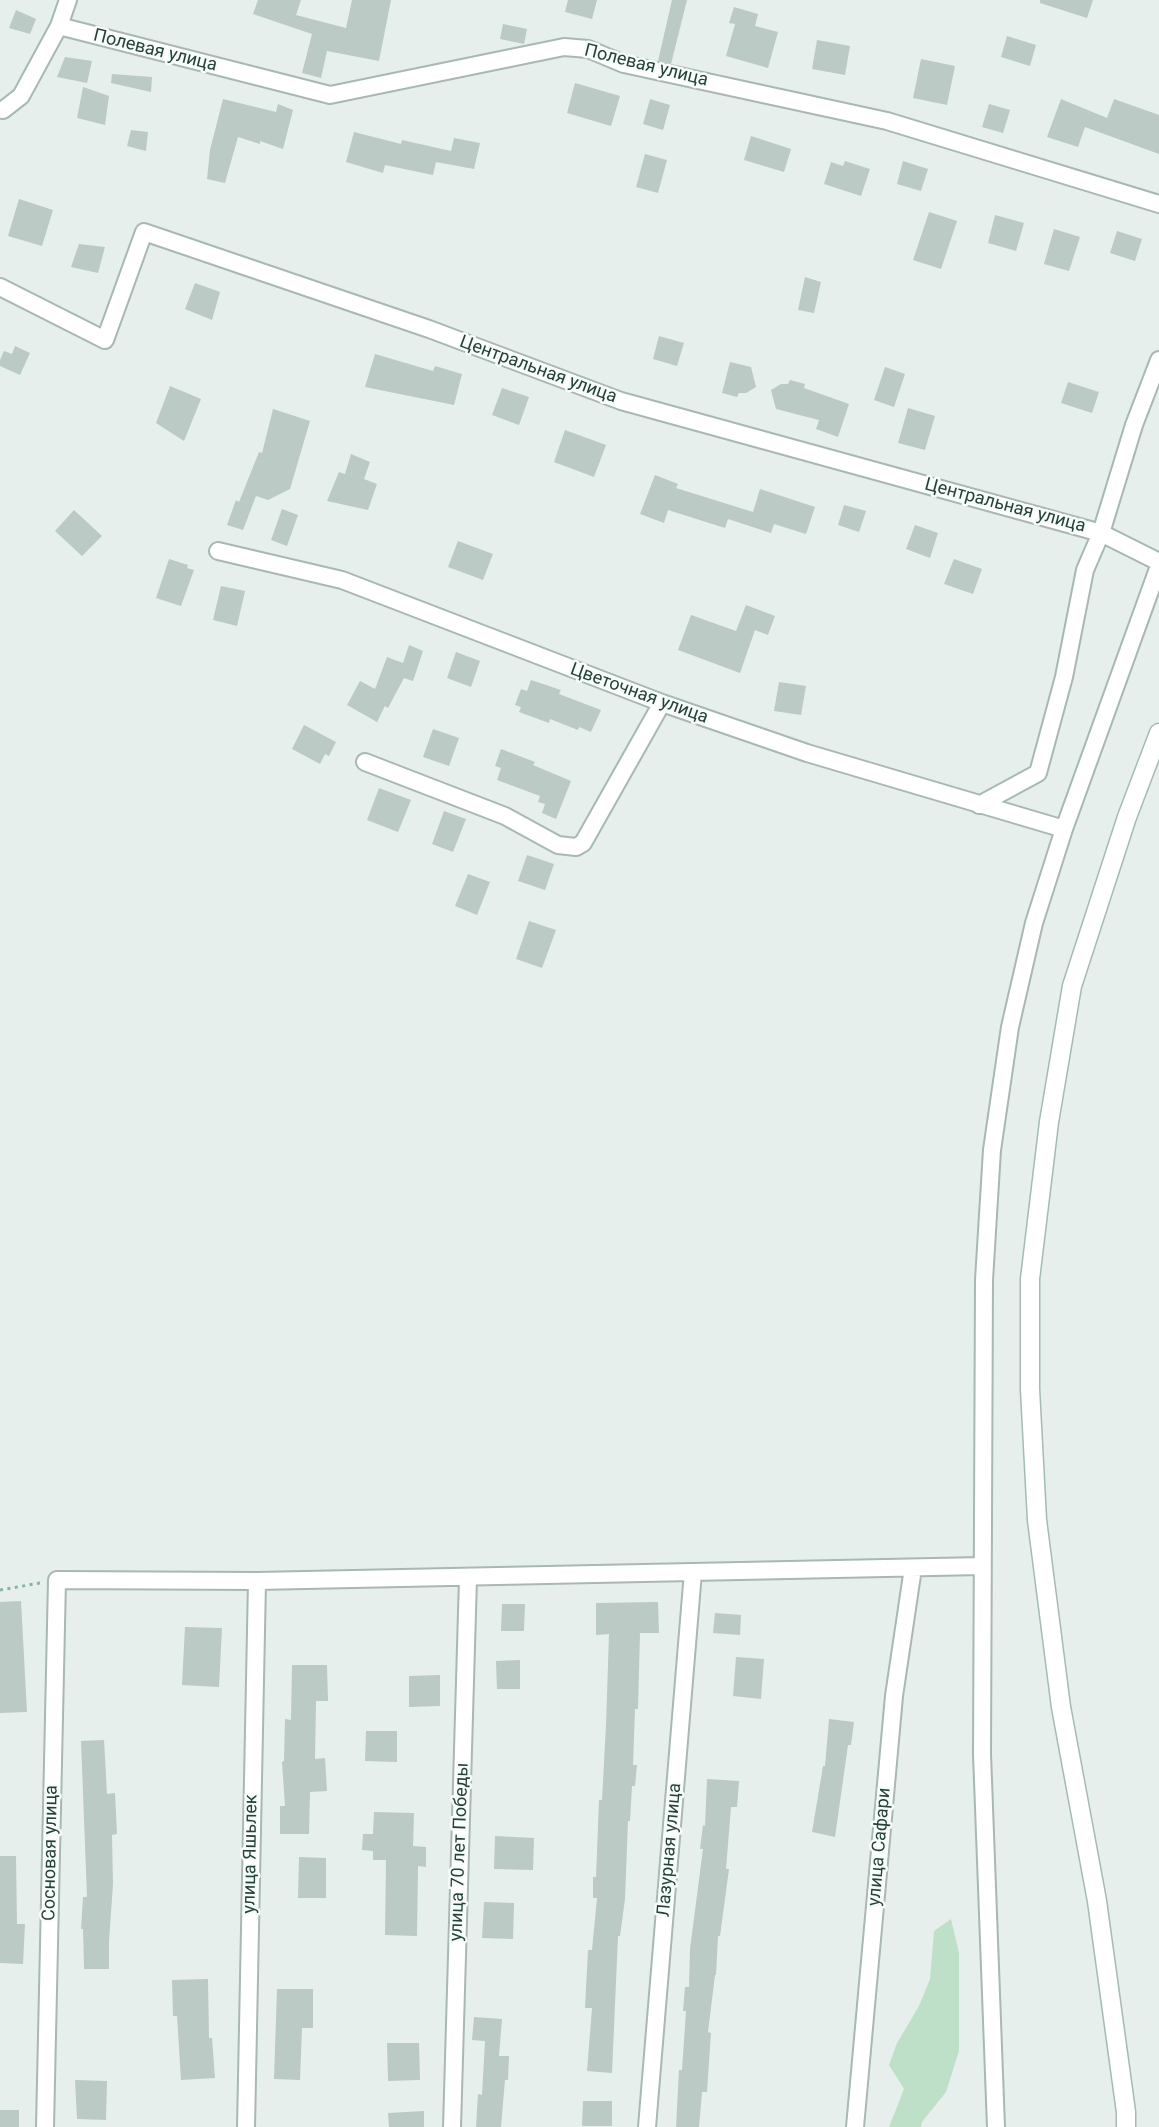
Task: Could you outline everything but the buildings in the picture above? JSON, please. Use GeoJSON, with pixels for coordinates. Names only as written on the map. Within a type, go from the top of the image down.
{"type":"FeatureCollection","features":[{"type":"Feature","properties":{"kind":"main road"},"geometry":{"type":"LineString","coordinates":[[1126,2127],[1126,2112],[1097,1901],[1060,1707],[1037,1520],[1030,1389],[1030,1279],[1049,1122],[1072,986],[1126,817],[1159,733]]}},
{"type":"Feature","properties":{"kind":"street"},"geometry":{"type":"LineString","coordinates":[[3,110],[21,96],[59,26],[68,0]]}},
{"type":"Feature","properties":{"kind":"street","name":"Полевая улица"},"geometry":{"type":"LineString","coordinates":[[59,26],[330,95],[564,47],[588,49],[624,64],[887,121],[1159,204]]}},
{"type":"Feature","properties":{"kind":"street","name":"Центральная улица"},"geometry":{"type":"LineString","coordinates":[[0,287],[105,340],[144,232],[429,329],[621,401],[1101,533],[1159,564]]}},
{"type":"Feature","properties":{"kind":"street"},"geometry":{"type":"LineString","coordinates":[[979,806],[1038,773],[1064,677],[1085,570],[1101,533],[1134,424],[1159,360]]}},
{"type":"Feature","properties":{"kind":"street","name":"Цветочная улица"},"geometry":{"type":"LineString","coordinates":[[218,551],[342,580],[662,704],[807,753],[979,806],[1064,829]]}},
{"type":"Feature","properties":{"kind":"street"},"geometry":{"type":"LineString","coordinates":[[996,2127],[982,1754],[984,1280],[992,1150],[1010,1027],[1034,923],[1064,829],[1159,564]]}},
{"type":"Feature","properties":{"kind":"street"},"geometry":{"type":"LineString","coordinates":[[365,762],[505,816],[558,845],[576,847],[583,843],[662,704]]}},
{"type":"Feature","properties":{"kind":"street"},"geometry":{"type":"LineString","coordinates":[[57,1580],[257,1581],[468,1578],[982,1566]]}},
{"type":"Feature","properties":{"kind":"street","name":"улица Сафари"},"geometry":{"type":"LineString","coordinates":[[855,2127],[894,1696],[913,1568]]}},
{"type":"Feature","properties":{"kind":"street","name":"Лазурная улица"},"geometry":{"type":"LineString","coordinates":[[647,2127],[693,1572]]}},
{"type":"Feature","properties":{"kind":"street","name":"улица 70 лет Победы"},"geometry":{"type":"LineString","coordinates":[[452,2127],[468,1578]]}},
{"type":"Feature","properties":{"kind":"street","name":"Сосновая улица"},"geometry":{"type":"LineString","coordinates":[[45,2127],[57,1580]]}},
{"type":"Feature","properties":{"kind":"street","name":"улица Яшьлек"},"geometry":{"type":"LineString","coordinates":[[246,2127],[257,1581]]}},
{"type":"Feature","properties":{"kind":"path"},"geometry":{"type":"LineString","coordinates":[[0,1590],[57,1580]]}},
{"type":"Feature","properties":{"kind":"green space"},"geometry":{"type":"Polygon","coordinates":[[[951,1919],[959,1953],[959,2051],[946,2092],[922,2122],[921,2127],[889,2127],[904,2089],[889,2065],[897,2043],[919,2006],[930,1979],[934,1931],[951,1919]]]}}]}
